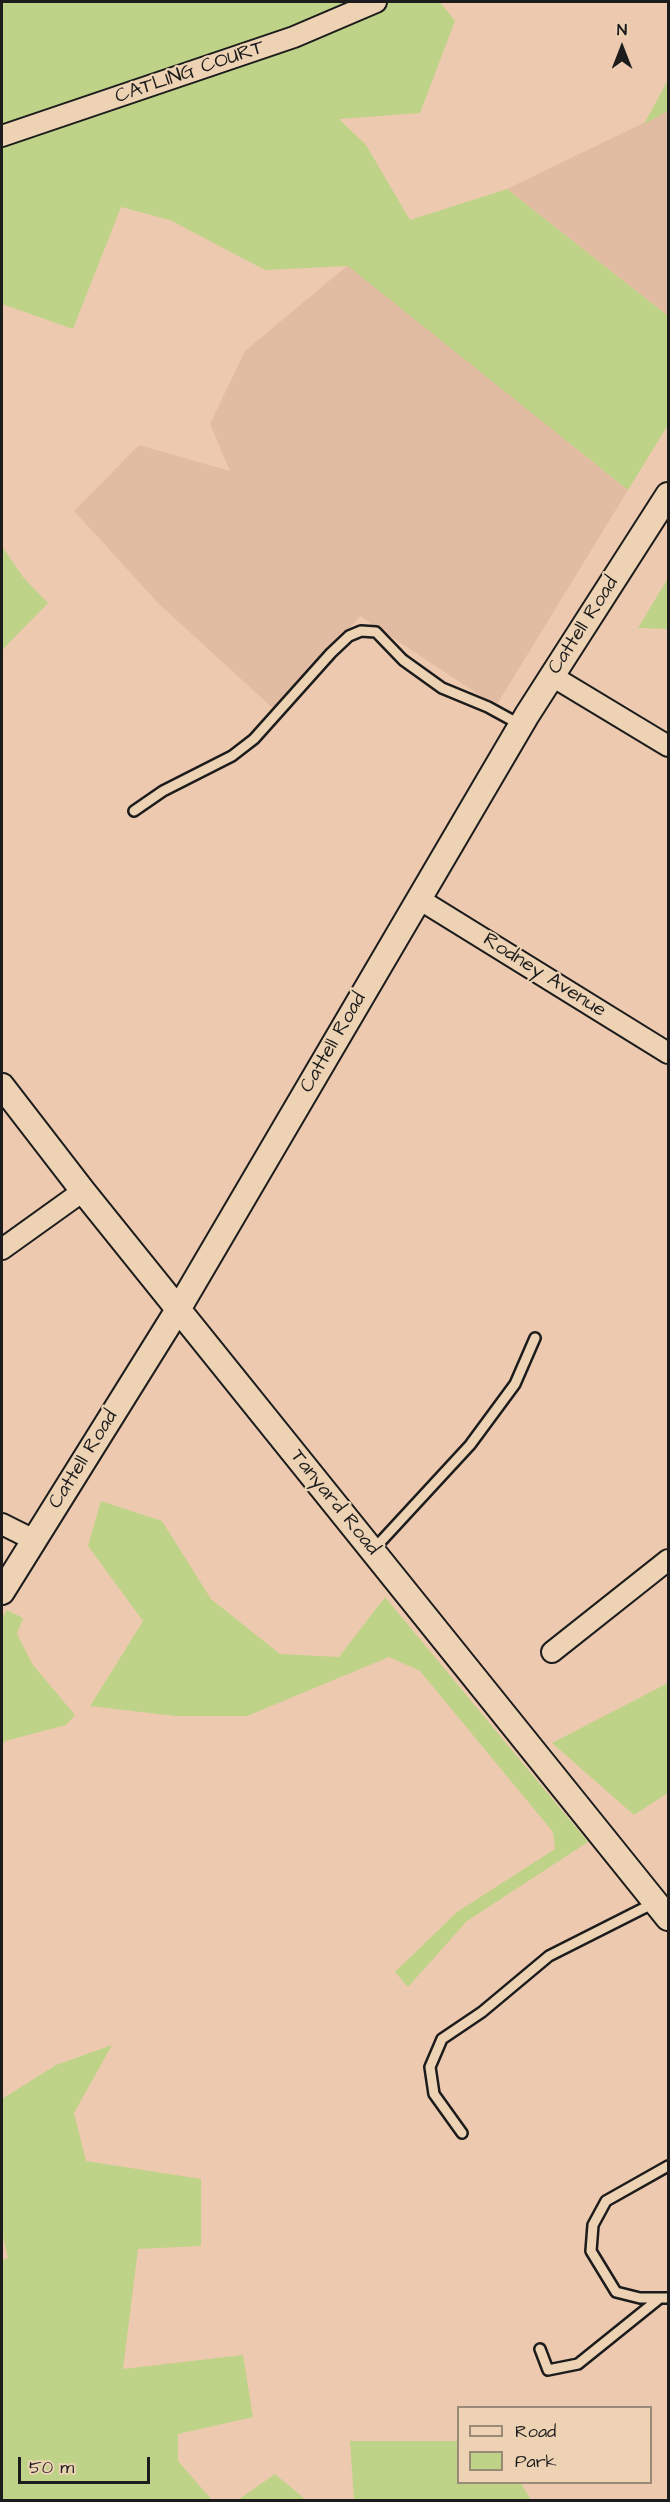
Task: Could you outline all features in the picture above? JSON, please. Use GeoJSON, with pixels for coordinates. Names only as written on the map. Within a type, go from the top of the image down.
{"type":"FeatureCollection","features":[{"type":"Feature","properties":{"kind":"street","name":"CATLING COURT"},"geometry":{"type":"LineString","coordinates":[[2,136],[294,38],[376,2]]}},
{"type":"Feature","properties":{"kind":"street","name":"Cattell Road"},"geometry":{"type":"LineString","coordinates":[[2,1592],[179,1308],[522,725],[669,495]]}},
{"type":"Feature","properties":{"kind":"street"},"geometry":{"type":"LineString","coordinates":[[552,676],[669,746]]}},
{"type":"Feature","properties":{"kind":"street","name":"Rodney Avenue"},"geometry":{"type":"LineString","coordinates":[[419,899],[669,1053]]}},
{"type":"Feature","properties":{"kind":"street","name":"Tanyard Road"},"geometry":{"type":"LineString","coordinates":[[2,1086],[83,1191],[662,1910]]}},
{"type":"Feature","properties":{"kind":"street"},"geometry":{"type":"LineString","coordinates":[[2,1249],[83,1191]]}},
{"type":"Feature","properties":{"kind":"street"},"geometry":{"type":"LineString","coordinates":[[2,1524],[34,1540]]}},
{"type":"Feature","properties":{"kind":"street"},"geometry":{"type":"LineString","coordinates":[[552,1652],[669,1560]]}},
{"type":"Feature","properties":{"kind":"lane"},"geometry":{"type":"LineString","coordinates":[[134,811],[163,791],[232,756],[254,739],[337,647],[349,636],[362,631],[376,632],[403,660],[442,688],[488,707],[522,725]]}},
{"type":"Feature","properties":{"kind":"lane"},"geometry":{"type":"LineString","coordinates":[[372,1551],[470,1446],[515,1384],[535,1338]]}},
{"type":"Feature","properties":{"kind":"lane"},"geometry":{"type":"LineString","coordinates":[[462,2133],[434,2094],[430,2067],[442,2039],[482,2012],[549,1956],[662,1910]]}},
{"type":"Feature","properties":{"kind":"lane"},"geometry":{"type":"LineString","coordinates":[[664,2298],[640,2298],[616,2292],[591,2251],[593,2226],[606,2201],[669,2166]]}},
{"type":"Feature","properties":{"kind":"lane"},"geometry":{"type":"LineString","coordinates":[[540,2349],[548,2370],[578,2364],[664,2298]]}},
{"type":"Feature","properties":{"kind":"shaded area"},"geometry":{"type":"Polygon","coordinates":[[[668,111],[668,316],[507,189],[668,111]]]}},
{"type":"Feature","properties":{"kind":"shaded area"},"geometry":{"type":"Polygon","coordinates":[[[348,265],[628,490],[496,706],[360,616],[278,713],[159,604],[74,511],[139,445],[230,471],[210,424],[245,351],[348,265]]]}},
{"type":"Feature","properties":{"kind":"green space"},"geometry":{"type":"Polygon","coordinates":[[[2,2],[440,2],[455,21],[420,113],[339,119],[366,145],[410,220],[507,189],[668,316],[668,425],[628,490],[348,266],[265,270],[170,220],[121,207],[73,329],[2,304],[2,2]]]}},
{"type":"Feature","properties":{"kind":"green space"},"geometry":{"type":"Polygon","coordinates":[[[668,80],[668,111],[644,124],[668,80]]]}},
{"type":"Feature","properties":{"kind":"green space"},"geometry":{"type":"Polygon","coordinates":[[[2,546],[23,577],[48,603],[2,650],[2,546]]]}},
{"type":"Feature","properties":{"kind":"green space"},"geometry":{"type":"Polygon","coordinates":[[[668,578],[668,629],[638,628],[668,578]]]}},
{"type":"Feature","properties":{"kind":"green space"},"geometry":{"type":"Polygon","coordinates":[[[101,1501],[162,1521],[211,1599],[280,1654],[339,1657],[385,1597],[588,1842],[467,1921],[408,1987],[395,1972],[457,1912],[555,1849],[553,1832],[420,1671],[389,1657],[247,1716],[175,1716],[90,1706],[143,1621],[88,1546],[101,1501]]]}},
{"type":"Feature","properties":{"kind":"green space"},"geometry":{"type":"Polygon","coordinates":[[[7,1610],[23,1618],[17,1634],[33,1665],[75,1715],[66,1725],[5,1741],[2,1746],[2,1618],[7,1610]]]}},
{"type":"Feature","properties":{"kind":"green space"},"geometry":{"type":"Polygon","coordinates":[[[668,1683],[668,1793],[634,1815],[552,1743],[668,1683]]]}},
{"type":"Feature","properties":{"kind":"green space"},"geometry":{"type":"Polygon","coordinates":[[[112,2045],[74,2113],[86,2161],[201,2179],[201,2246],[138,2249],[123,2369],[243,2355],[253,2417],[178,2434],[178,2461],[212,2500],[2,2500],[2,2260],[8,2258],[2,2232],[2,2099],[56,2065],[112,2045]]]}},
{"type":"Feature","properties":{"kind":"green space"},"geometry":{"type":"Polygon","coordinates":[[[350,2441],[457,2441],[457,2484],[522,2484],[531,2500],[354,2500],[350,2441]]]}},
{"type":"Feature","properties":{"kind":"green space"},"geometry":{"type":"Polygon","coordinates":[[[275,2474],[306,2500],[238,2500],[275,2474]]]}}]}
